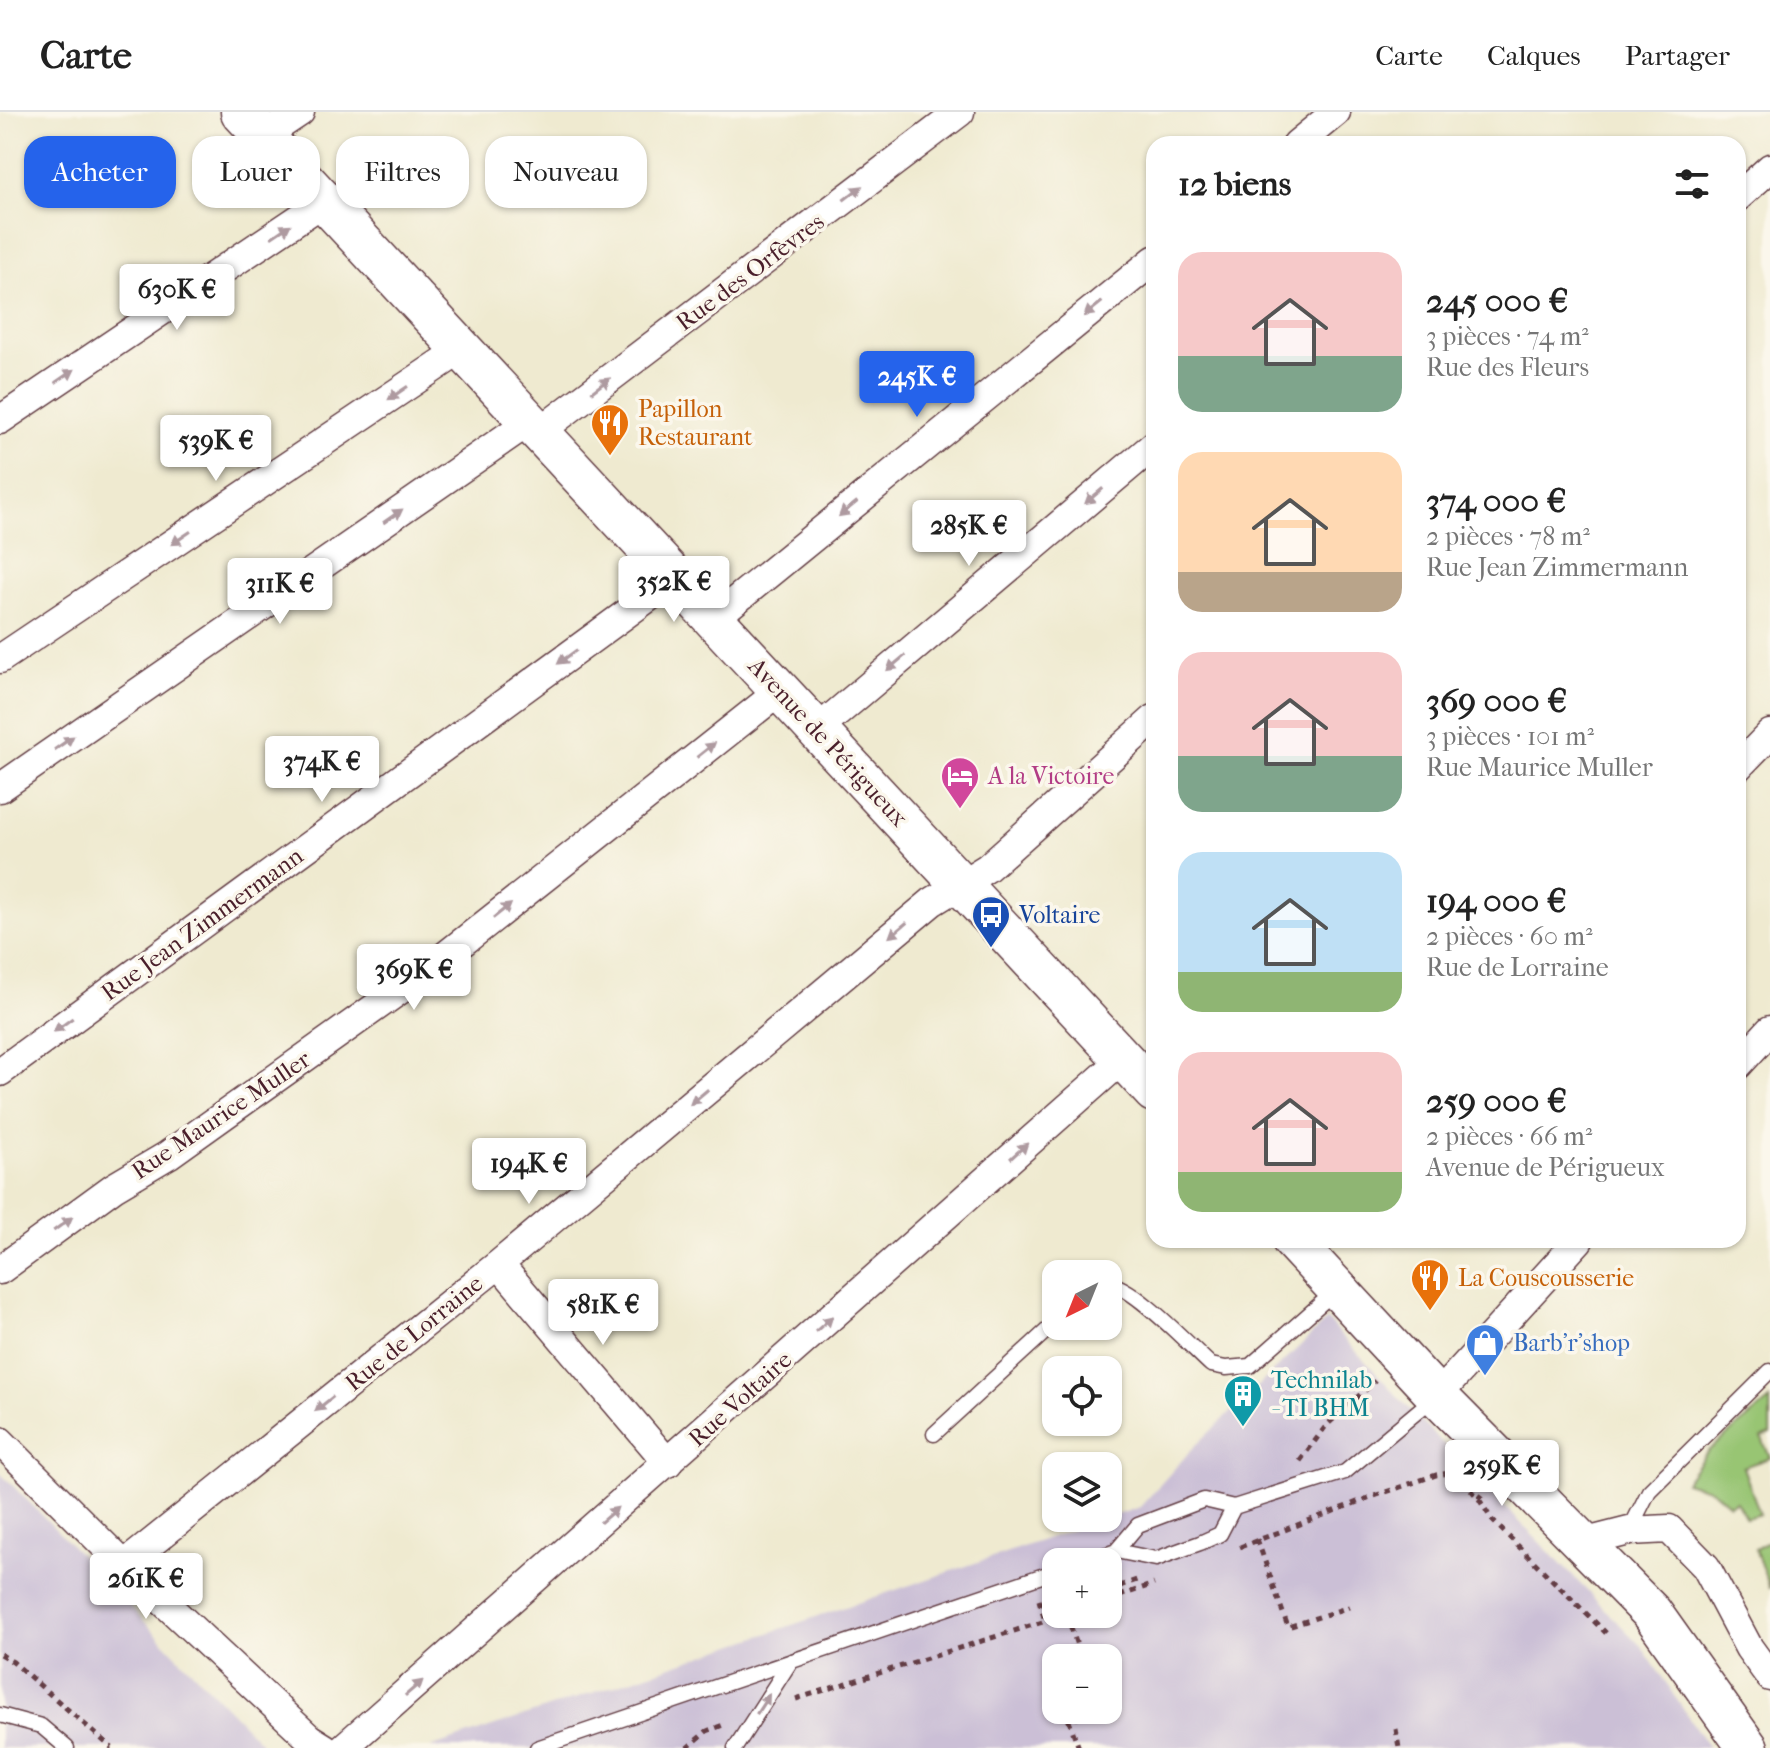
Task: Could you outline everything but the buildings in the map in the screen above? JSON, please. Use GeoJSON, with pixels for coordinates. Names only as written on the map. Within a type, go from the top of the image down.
{"type":"FeatureCollection","features":[{"type":"Feature","properties":{"kind":"street"},"geometry":{"type":"LineString","coordinates":[[253,124],[300,112]]}},
{"type":"Feature","properties":{"kind":"street","name":"Rue des Orfèvres"},"geometry":{"type":"LineString","coordinates":[[0,788],[534,426],[960,112]]}},
{"type":"Feature","properties":{"kind":"street"},"geometry":{"type":"LineString","coordinates":[[1307,136],[1336,112]]}},
{"type":"Feature","properties":{"kind":"street","name":"Avenue de Périgueux"},"geometry":{"type":"LineString","coordinates":[[253,124],[1146,1083]]}},
{"type":"Feature","properties":{"kind":"street"},"geometry":{"type":"LineString","coordinates":[[1746,190],[1770,168]]}},
{"type":"Feature","properties":{"kind":"street"},"geometry":{"type":"LineString","coordinates":[[0,420],[325,201]]}},
{"type":"Feature","properties":{"kind":"street"},"geometry":{"type":"LineString","coordinates":[[713,619],[1146,267]]}},
{"type":"Feature","properties":{"kind":"street"},"geometry":{"type":"LineString","coordinates":[[0,659],[462,349]]}},
{"type":"Feature","properties":{"kind":"street"},"geometry":{"type":"LineString","coordinates":[[817,730],[1146,452]]}},
{"type":"Feature","properties":{"kind":"street","name":"Rue Jean Zimmermann"},"geometry":{"type":"LineString","coordinates":[[0,1072],[675,578]]}},
{"type":"Feature","properties":{"kind":"street","name":"Rue Maurice Muller"},"geometry":{"type":"LineString","coordinates":[[0,1270],[114,1187],[168,1155],[425,972],[780,691]]}},
{"type":"Feature","properties":{"kind":"street","name":"Rue de Lorraine"},"geometry":{"type":"LineString","coordinates":[[124,1565],[499,1264],[932,902],[987,868],[1146,726]]}},
{"type":"Feature","properties":{"kind":"street"},"geometry":{"type":"LineString","coordinates":[[1746,759],[1770,734]]}},
{"type":"Feature","properties":{"kind":"street"},"geometry":{"type":"LineString","coordinates":[[1746,1056],[1770,1030]]}},
{"type":"Feature","properties":{"kind":"street","name":"Rue Voltaire"},"geometry":{"type":"LineString","coordinates":[[349,1744],[1123,1059]]}},
{"type":"Feature","properties":{"kind":"street"},"geometry":{"type":"LineString","coordinates":[[1299,1248],[1437,1396],[1652,1613],[1748,1748]]}},
{"type":"Feature","properties":{"kind":"street"},"geometry":{"type":"LineString","coordinates":[[1437,1396],[1572,1248]]}},
{"type":"Feature","properties":{"kind":"street"},"geometry":{"type":"LineString","coordinates":[[499,1264],[668,1463]]}},
{"type":"Feature","properties":{"kind":"street"},"geometry":{"type":"LineString","coordinates":[[0,1441],[124,1565],[309,1738],[325,1748]]}},
{"type":"Feature","properties":{"kind":"street"},"geometry":{"type":"LineString","coordinates":[[1582,1543],[1629,1531],[1669,1529],[1706,1567],[1749,1648],[1770,1677]]}},
{"type":"Feature","properties":{"kind":"lane"},"geometry":{"type":"LineString","coordinates":[[1122,1289],[1138,1298],[1211,1365],[1226,1368],[1250,1366],[1337,1289]]}},
{"type":"Feature","properties":{"kind":"lane"},"geometry":{"type":"LineString","coordinates":[[934,1434],[1042,1335]]}},
{"type":"Feature","properties":{"kind":"lane"},"geometry":{"type":"LineString","coordinates":[[1629,1531],[1649,1491],[1770,1371]]}},
{"type":"Feature","properties":{"kind":"lane"},"geometry":{"type":"LineString","coordinates":[[1119,1548],[1138,1525],[1204,1500],[1234,1507],[1345,1472],[1437,1396]]}},
{"type":"Feature","properties":{"kind":"lane"},"geometry":{"type":"LineString","coordinates":[[1122,1552],[1156,1559],[1200,1543],[1220,1534],[1234,1507]]}},
{"type":"Feature","properties":{"kind":"lane"},"geometry":{"type":"LineString","coordinates":[[537,1748],[1042,1576]]}},
{"type":"Feature","properties":{"kind":"lane"},"geometry":{"type":"LineString","coordinates":[[735,1748],[792,1661]]}},
{"type":"Feature","properties":{"kind":"lane"},"geometry":{"type":"LineString","coordinates":[[0,1715],[41,1726],[67,1748]]}},
{"type":"Feature","properties":{"kind":"path"},"geometry":{"type":"LineString","coordinates":[[1305,1521],[1288,1476],[1326,1426],[1378,1378]]}},
{"type":"Feature","properties":{"kind":"path"},"geometry":{"type":"LineString","coordinates":[[1230,1551],[1436,1475],[1456,1472],[1492,1520],[1606,1633]]}},
{"type":"Feature","properties":{"kind":"path"},"geometry":{"type":"LineString","coordinates":[[1479,1499],[1493,1486]]}},
{"type":"Feature","properties":{"kind":"path"},"geometry":{"type":"LineString","coordinates":[[1257,1539],[1288,1627],[1349,1607]]}},
{"type":"Feature","properties":{"kind":"path"},"geometry":{"type":"LineString","coordinates":[[787,1702],[1042,1622]]}},
{"type":"Feature","properties":{"kind":"path"},"geometry":{"type":"LineString","coordinates":[[0,1654],[112,1748]]}},
{"type":"Feature","properties":{"kind":"path"},"geometry":{"type":"LineString","coordinates":[[687,1748],[707,1731],[737,1719]]}},
{"type":"Feature","properties":{"kind":"path"},"geometry":{"type":"LineString","coordinates":[[1070,1724],[1079,1748]]}},
{"type":"Feature","properties":{"kind":"path"},"geometry":{"type":"LineString","coordinates":[[1396,1729],[1399,1748]]}},
{"type":"Feature","properties":{"kind":"shaded area"},"geometry":{"type":"Polygon","coordinates":[[[1327,1320],[1415,1415],[1642,1647],[1709,1748],[430,1748],[1066,1532],[1122,1532],[1122,1513],[1140,1507],[1192,1449],[1327,1320]]]}},
{"type":"Feature","properties":{"kind":"shaded area"},"geometry":{"type":"Polygon","coordinates":[[[0,1473],[37,1510],[266,1748],[0,1748],[0,1473]]]}},
{"type":"Feature","properties":{"kind":"green space"},"geometry":{"type":"Polygon","coordinates":[[[1770,1400],[1770,1434],[1762,1438],[1770,1458],[1743,1467],[1760,1514],[1746,1518],[1736,1501],[1729,1504],[1712,1490],[1685,1482],[1708,1451],[1770,1400]]]}},
{"type":"Feature","properties":{"kind":"green space"},"geometry":{"type":"Polygon","coordinates":[[[1768,1542],[1770,1547],[1770,1589],[1755,1549],[1768,1542]]]}},
{"type":"Feature","properties":{"kind":"place","name":"Papillon Restaurant"},"geometry":{"type":"Point","coordinates":[610,457]}},
{"type":"Feature","properties":{"kind":"place","name":"A la Victoire"},"geometry":{"type":"Point","coordinates":[960,810]}},
{"type":"Feature","properties":{"kind":"place","name":"Voltaire"},"geometry":{"type":"Point","coordinates":[991,949]}},
{"type":"Feature","properties":{"kind":"place","name":"La Couscousserie"},"geometry":{"type":"Point","coordinates":[1430,1312]}},
{"type":"Feature","properties":{"kind":"place","name":"Barb'r'shop"},"geometry":{"type":"Point","coordinates":[1485,1377]}},
{"type":"Feature","properties":{"kind":"place","name":"Technilab - TI BHM"},"geometry":{"type":"Point","coordinates":[1243,1428]}}]}
